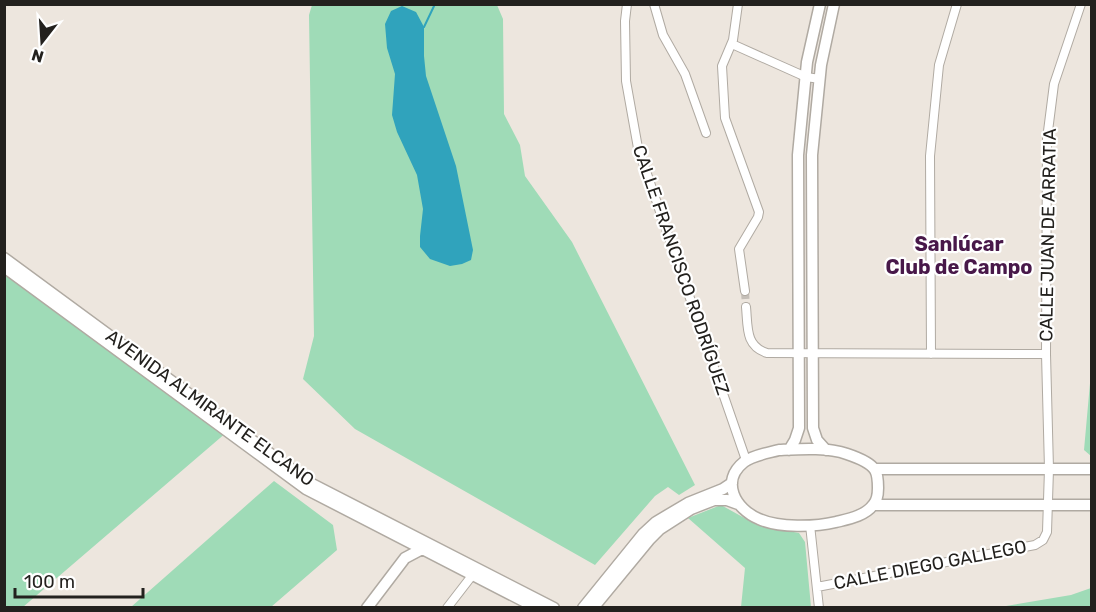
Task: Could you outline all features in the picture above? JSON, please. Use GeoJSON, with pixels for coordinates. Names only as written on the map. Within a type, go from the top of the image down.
{"type":"FeatureCollection","features":[{"type":"Feature","properties":{"kind":"street","name":"CALLE FRANCISCO RODRÍGUEZ"},"geometry":{"type":"LineString","coordinates":[[627,4],[626,81],[638,148],[746,460]]}},
{"type":"Feature","properties":{"kind":"street"},"geometry":{"type":"LineString","coordinates":[[654,4],[663,34],[685,74],[706,133]]}},
{"type":"Feature","properties":{"kind":"street"},"geometry":{"type":"LineString","coordinates":[[738,4],[732,44],[722,66],[725,118],[759,212],[739,249],[745,291]]}},
{"type":"Feature","properties":{"kind":"street"},"geometry":{"type":"LineString","coordinates":[[789,450],[799,428],[798,155],[807,62],[820,4]]}},
{"type":"Feature","properties":{"kind":"street"},"geometry":{"type":"LineString","coordinates":[[826,450],[817,440],[813,428],[812,155],[821,65],[834,4]]}},
{"type":"Feature","properties":{"kind":"street"},"geometry":{"type":"LineString","coordinates":[[931,354],[930,156],[939,65],[957,4]]}},
{"type":"Feature","properties":{"kind":"street","name":"CALLE JUAN DE ARRATIA"},"geometry":{"type":"LineString","coordinates":[[1048,505],[1047,139],[1054,84],[1081,4]]}},
{"type":"Feature","properties":{"kind":"street"},"geometry":{"type":"LineString","coordinates":[[732,44],[806,77],[820,79]]}},
{"type":"Feature","properties":{"kind":"street","name":"AVENIDA ALMIRANTE ELCANO"},"geometry":{"type":"LineString","coordinates":[[4,258],[310,483],[424,546]]}},
{"type":"Feature","properties":{"kind":"street","name":"AVENIDA ALMIRANTE ELCANO"},"geometry":{"type":"LineString","coordinates":[[4,267],[306,489],[554,608]]}},
{"type":"Feature","properties":{"kind":"street"},"geometry":{"type":"LineString","coordinates":[[746,307],[750,339],[759,351],[767,353],[1046,354]]}},
{"type":"Feature","properties":{"kind":"street"},"geometry":{"type":"LineString","coordinates":[[1092,470],[875,469],[846,453],[826,450],[779,450],[746,460],[736,470],[732,483],[733,495],[738,504],[748,513],[772,523],[792,525],[832,523],[852,518],[874,505],[1092,505]]}},
{"type":"Feature","properties":{"kind":"street"},"geometry":{"type":"LineString","coordinates":[[874,505],[878,493],[875,469]]}},
{"type":"Feature","properties":{"kind":"street"},"geometry":{"type":"LineString","coordinates":[[583,608],[643,534],[656,522],[688,503],[732,483]]}},
{"type":"Feature","properties":{"kind":"street"},"geometry":{"type":"LineString","coordinates":[[592,608],[660,529],[691,509],[714,500],[727,500],[738,504]]}},
{"type":"Feature","properties":{"kind":"street","name":"CALLE DIEGO GALLEGO"},"geometry":{"type":"LineString","coordinates":[[817,587],[1035,545],[1043,540],[1047,532],[1048,505]]}},
{"type":"Feature","properties":{"kind":"street"},"geometry":{"type":"LineString","coordinates":[[810,525],[819,608]]}},
{"type":"Feature","properties":{"kind":"street"},"geometry":{"type":"LineString","coordinates":[[367,608],[405,558],[424,546]]}},
{"type":"Feature","properties":{"kind":"street"},"geometry":{"type":"LineString","coordinates":[[447,608],[474,571]]}},
{"type":"Feature","properties":{"kind":"street","name":"AVENIDA ALMIRANTE ELCANO"},"geometry":{"type":"LineString","coordinates":[[474,571],[537,608]]}},
{"type":"Feature","properties":{"kind":"green space"},"geometry":{"type":"Polygon","coordinates":[[[312,5],[497,5],[503,19],[504,114],[520,145],[525,176],[572,242],[695,485],[679,495],[668,487],[655,496],[595,565],[355,429],[303,379],[314,336],[309,15],[312,5]]]}},
{"type":"Feature","properties":{"kind":"green space"},"geometry":{"type":"Polygon","coordinates":[[[4,267],[227,432],[23,607],[5,607],[4,267]]]}},
{"type":"Feature","properties":{"kind":"green space"},"geometry":{"type":"Polygon","coordinates":[[[1091,372],[1092,456],[1084,450],[1091,372]]]}},
{"type":"Feature","properties":{"kind":"green space"},"geometry":{"type":"Polygon","coordinates":[[[274,481],[333,525],[337,550],[271,607],[131,607],[274,481]]]}},
{"type":"Feature","properties":{"kind":"green space"},"geometry":{"type":"Polygon","coordinates":[[[721,505],[757,525],[799,533],[805,542],[811,607],[741,607],[745,568],[688,518],[721,505]]]}},
{"type":"Feature","properties":{"kind":"green space"},"geometry":{"type":"Polygon","coordinates":[[[1091,588],[1091,607],[1000,607],[1071,595],[1091,588]]]}},
{"type":"Feature","properties":{"kind":"water"},"geometry":{"type":"Polygon","coordinates":[[[402,6],[416,12],[424,27],[426,76],[456,166],[473,250],[471,260],[462,264],[450,266],[430,259],[420,247],[423,209],[417,175],[397,132],[392,115],[395,74],[387,48],[385,24],[391,11],[402,6]]]}},
{"type":"Feature","properties":{"kind":"waterway"},"geometry":{"type":"LineString","coordinates":[[424,27],[435,4]]}},
{"type":"Feature","properties":{"kind":"tunnel"},"geometry":{"type":"LineString","coordinates":[[745,291],[746,307]]}},
{"type":"Feature","properties":{"kind":"district","name":"Sanlúcar Club de Campo"},"geometry":{"type":"Point","coordinates":[959,256]}}]}
